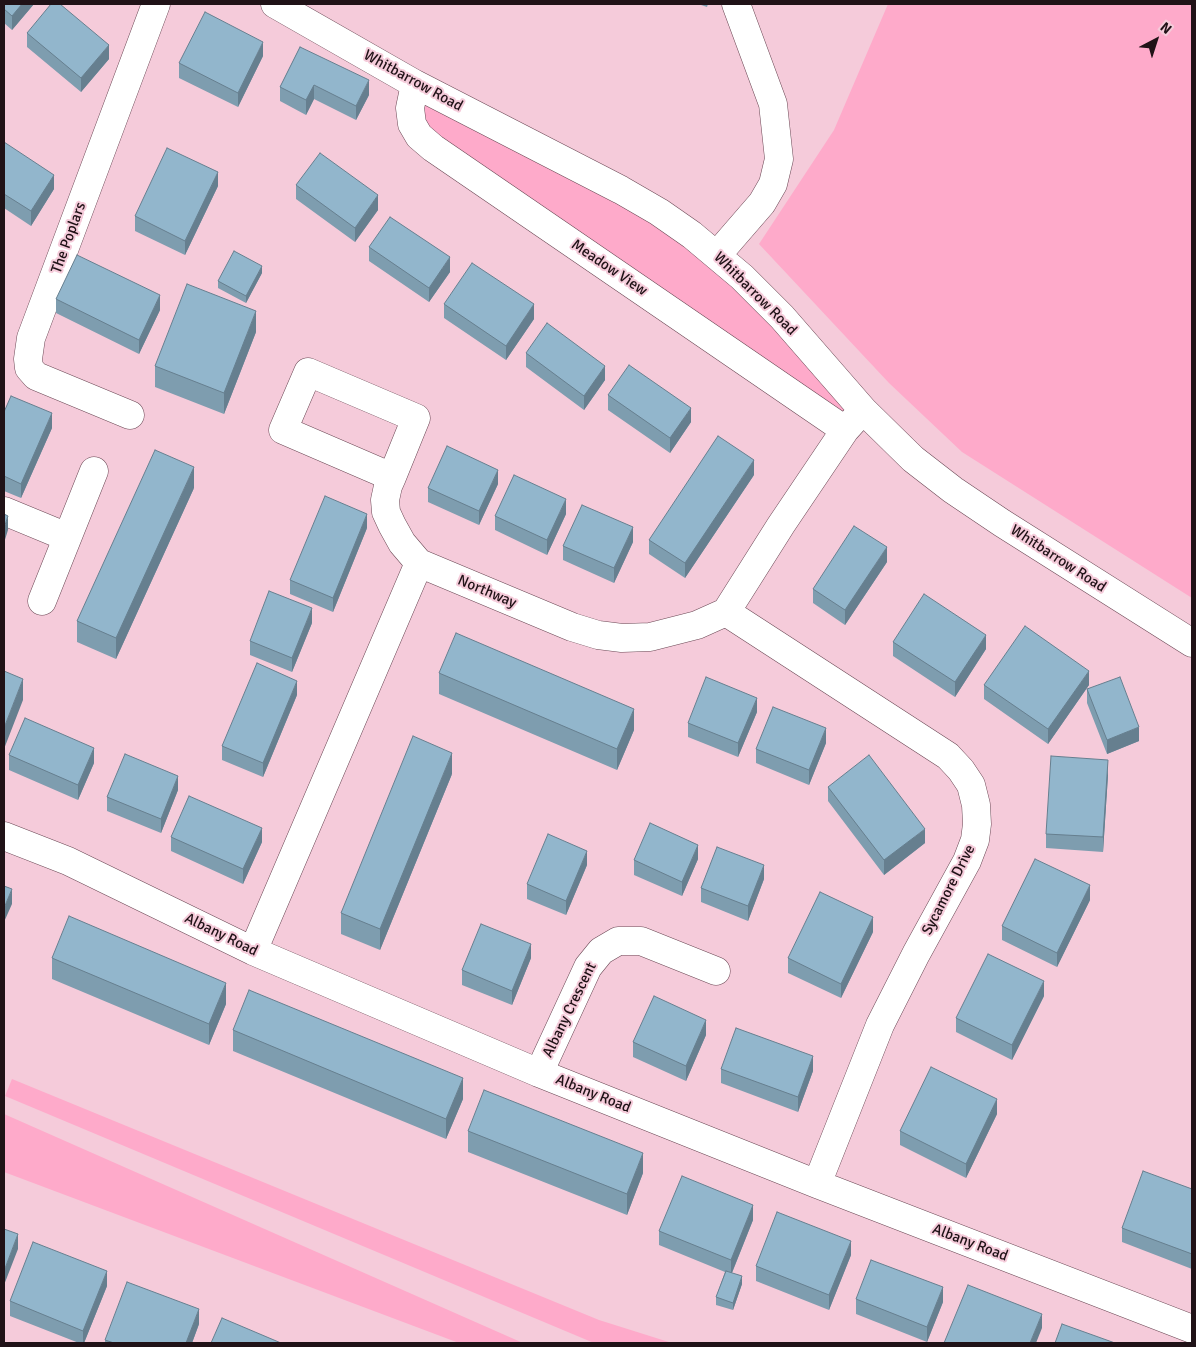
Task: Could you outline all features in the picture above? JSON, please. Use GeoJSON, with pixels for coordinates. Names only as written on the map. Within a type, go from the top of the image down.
{"type":"FeatureCollection","features":[{"type":"Feature","properties":{"kind":"street","name":"The Poplars"},"geometry":{"type":"LineString","coordinates":[[130,415],[36,376],[30,368],[28,359],[31,338],[156,4]]}},
{"type":"Feature","properties":{"kind":"street","name":"Whitbarrow Road"},"geometry":{"type":"LineString","coordinates":[[275,4],[415,84],[621,190],[659,212],[692,235],[742,277],[782,317],[863,410],[913,459],[953,490],[1192,643]]}},
{"type":"Feature","properties":{"kind":"street"},"geometry":{"type":"LineString","coordinates":[[717,255],[762,202],[773,184],[779,159],[773,104],[736,4]]}},
{"type":"Feature","properties":{"kind":"street","name":"Meadow View"},"geometry":{"type":"LineString","coordinates":[[415,84],[410,108],[412,124],[419,136],[433,148],[845,430]]}},
{"type":"Feature","properties":{"kind":"street"},"geometry":{"type":"LineString","coordinates":[[253,951],[419,563],[402,543],[386,512],[385,500],[388,486],[416,418],[308,372],[283,430],[392,476]]}},
{"type":"Feature","properties":{"kind":"street"},"geometry":{"type":"LineString","coordinates":[[726,612],[781,525],[845,430],[863,410]]}},
{"type":"Feature","properties":{"kind":"street"},"geometry":{"type":"LineString","coordinates":[[42,601],[94,471]]}},
{"type":"Feature","properties":{"kind":"street"},"geometry":{"type":"LineString","coordinates":[[4,510],[68,537]]}},
{"type":"Feature","properties":{"kind":"street","name":"Northway"},"geometry":{"type":"LineString","coordinates":[[419,563],[572,627],[598,635],[622,638],[650,637],[697,625],[726,612]]}},
{"type":"Feature","properties":{"kind":"street","name":"Sycamore Drive"},"geometry":{"type":"LineString","coordinates":[[726,612],[948,756],[971,785],[976,805],[977,824],[975,840],[967,861],[880,1025],[817,1184]]}},
{"type":"Feature","properties":{"kind":"street","name":"Albany Road"},"geometry":{"type":"LineString","coordinates":[[4,836],[68,861],[253,951],[539,1073],[1192,1330]]}},
{"type":"Feature","properties":{"kind":"street","name":"Albany Crescent"},"geometry":{"type":"LineString","coordinates":[[539,1073],[588,966],[601,951],[618,941],[641,941],[716,971]]}},
{"type":"Feature","properties":{"kind":"shaded area"},"geometry":{"type":"Polygon","coordinates":[[[888,4],[1192,4],[1192,598],[962,452],[889,383],[759,244],[834,130],[888,4]]]}},
{"type":"Feature","properties":{"kind":"shaded area"},"geometry":{"type":"Polygon","coordinates":[[[415,84],[659,212],[863,410],[845,430],[433,148],[415,84]]]}},
{"type":"Feature","properties":{"kind":"shaded area"},"geometry":{"type":"Polygon","coordinates":[[[12,1079],[599,1320],[672,1343],[594,1343],[5,1096],[12,1079]]]}},
{"type":"Feature","properties":{"kind":"shaded area"},"geometry":{"type":"Polygon","coordinates":[[[4,1114],[523,1343],[459,1343],[4,1172],[4,1114]]]}},
{"type":"Feature","properties":{"kind":"building"},"geometry":{"type":"Polygon","coordinates":[[[4,4],[22,4],[12,16],[4,9],[4,4]]]}},
{"type":"Feature","properties":{"kind":"building"},"geometry":{"type":"Polygon","coordinates":[[[51,4],[60,4],[109,45],[81,78],[27,33],[51,4]]]}},
{"type":"Feature","properties":{"kind":"building"},"geometry":{"type":"Polygon","coordinates":[[[205,12],[263,42],[238,93],[179,63],[205,12]]]}},
{"type":"Feature","properties":{"kind":"building"},"geometry":{"type":"Polygon","coordinates":[[[300,47],[369,80],[356,106],[314,85],[306,100],[280,87],[300,47]]]}},
{"type":"Feature","properties":{"kind":"building"},"geometry":{"type":"Polygon","coordinates":[[[4,142],[54,175],[31,211],[4,194],[4,142]]]}},
{"type":"Feature","properties":{"kind":"building"},"geometry":{"type":"Polygon","coordinates":[[[167,148],[218,172],[185,241],[135,216],[167,148]]]}},
{"type":"Feature","properties":{"kind":"building"},"geometry":{"type":"Polygon","coordinates":[[[320,153],[378,195],[355,228],[296,185],[320,153]]]}},
{"type":"Feature","properties":{"kind":"building"},"geometry":{"type":"Polygon","coordinates":[[[390,217],[450,257],[429,288],[369,247],[390,217]]]}},
{"type":"Feature","properties":{"kind":"building"},"geometry":{"type":"Polygon","coordinates":[[[234,251],[262,266],[246,296],[218,281],[234,251]]]}},
{"type":"Feature","properties":{"kind":"building"},"geometry":{"type":"Polygon","coordinates":[[[77,255],[160,295],[139,340],[56,299],[77,255]]]}},
{"type":"Feature","properties":{"kind":"building"},"geometry":{"type":"Polygon","coordinates":[[[472,263],[534,304],[506,346],[444,304],[472,263]]]}},
{"type":"Feature","properties":{"kind":"building"},"geometry":{"type":"Polygon","coordinates":[[[187,284],[256,311],[224,393],[155,366],[187,284]]]}},
{"type":"Feature","properties":{"kind":"building"},"geometry":{"type":"Polygon","coordinates":[[[547,323],[605,366],[584,396],[526,353],[547,323]]]}},
{"type":"Feature","properties":{"kind":"building"},"geometry":{"type":"Polygon","coordinates":[[[629,365],[691,408],[670,438],[608,395],[629,365]]]}},
{"type":"Feature","properties":{"kind":"building"},"geometry":{"type":"Polygon","coordinates":[[[11,396],[52,413],[21,484],[4,476],[4,412],[11,396]]]}},
{"type":"Feature","properties":{"kind":"building"},"geometry":{"type":"Polygon","coordinates":[[[718,436],[754,460],[685,563],[649,540],[718,436]]]}},
{"type":"Feature","properties":{"kind":"building"},"geometry":{"type":"Polygon","coordinates":[[[447,446],[498,470],[479,511],[428,488],[447,446]]]}},
{"type":"Feature","properties":{"kind":"building"},"geometry":{"type":"Polygon","coordinates":[[[155,450],[194,467],[116,638],[77,621],[155,450]]]}},
{"type":"Feature","properties":{"kind":"building"},"geometry":{"type":"Polygon","coordinates":[[[514,475],[566,499],[547,540],[495,516],[514,475]]]}},
{"type":"Feature","properties":{"kind":"building"},"geometry":{"type":"Polygon","coordinates":[[[325,496],[367,514],[333,598],[290,580],[325,496]]]}},
{"type":"Feature","properties":{"kind":"building"},"geometry":{"type":"Polygon","coordinates":[[[582,505],[633,527],[614,568],[563,546],[582,505]]]}},
{"type":"Feature","properties":{"kind":"building"},"geometry":{"type":"Polygon","coordinates":[[[4,514],[8,516],[4,528],[4,514]]]}},
{"type":"Feature","properties":{"kind":"building"},"geometry":{"type":"Polygon","coordinates":[[[854,526],[887,547],[845,610],[813,589],[854,526]]]}},
{"type":"Feature","properties":{"kind":"building"},"geometry":{"type":"Polygon","coordinates":[[[269,591],[312,608],[292,658],[250,641],[269,591]]]}},
{"type":"Feature","properties":{"kind":"building"},"geometry":{"type":"Polygon","coordinates":[[[924,594],[986,635],[955,682],[893,642],[924,594]]]}},
{"type":"Feature","properties":{"kind":"building"},"geometry":{"type":"Polygon","coordinates":[[[1025,626],[1089,671],[1048,729],[984,685],[1025,626]]]}},
{"type":"Feature","properties":{"kind":"building"},"geometry":{"type":"Polygon","coordinates":[[[456,633],[634,709],[617,749],[439,673],[456,633]]]}},
{"type":"Feature","properties":{"kind":"building"},"geometry":{"type":"Polygon","coordinates":[[[257,663],[297,681],[263,763],[222,746],[257,663]]]}},
{"type":"Feature","properties":{"kind":"building"},"geometry":{"type":"Polygon","coordinates":[[[4,671],[23,679],[4,728],[4,671]]]}},
{"type":"Feature","properties":{"kind":"building"},"geometry":{"type":"Polygon","coordinates":[[[706,677],[757,698],[738,743],[688,723],[706,677]]]}},
{"type":"Feature","properties":{"kind":"building"},"geometry":{"type":"Polygon","coordinates":[[[1120,677],[1139,727],[1107,740],[1087,689],[1120,677]]]}},
{"type":"Feature","properties":{"kind":"building"},"geometry":{"type":"Polygon","coordinates":[[[773,707],[826,728],[809,770],[756,749],[773,707]]]}},
{"type":"Feature","properties":{"kind":"building"},"geometry":{"type":"Polygon","coordinates":[[[25,718],[94,748],[78,785],[9,755],[25,718]]]}},
{"type":"Feature","properties":{"kind":"building"},"geometry":{"type":"Polygon","coordinates":[[[413,736],[452,753],[380,929],[341,913],[413,736]]]}},
{"type":"Feature","properties":{"kind":"building"},"geometry":{"type":"Polygon","coordinates":[[[125,754],[178,776],[161,819],[107,797],[125,754]]]}},
{"type":"Feature","properties":{"kind":"building"},"geometry":{"type":"Polygon","coordinates":[[[869,755],[925,829],[884,860],[828,787],[869,755]]]}},
{"type":"Feature","properties":{"kind":"building"},"geometry":{"type":"Polygon","coordinates":[[[1051,756],[1108,760],[1103,837],[1046,834],[1051,756]]]}},
{"type":"Feature","properties":{"kind":"building"},"geometry":{"type":"Polygon","coordinates":[[[189,796],[262,828],[243,869],[171,837],[189,796]]]}},
{"type":"Feature","properties":{"kind":"building"},"geometry":{"type":"Polygon","coordinates":[[[650,823],[698,845],[682,882],[634,860],[650,823]]]}},
{"type":"Feature","properties":{"kind":"building"},"geometry":{"type":"Polygon","coordinates":[[[548,834],[587,851],[566,901],[527,884],[548,834]]]}},
{"type":"Feature","properties":{"kind":"building"},"geometry":{"type":"Polygon","coordinates":[[[717,847],[764,865],[748,906],[701,888],[717,847]]]}},
{"type":"Feature","properties":{"kind":"building"},"geometry":{"type":"Polygon","coordinates":[[[1035,859],[1090,885],[1057,953],[1002,926],[1035,859]]]}},
{"type":"Feature","properties":{"kind":"building"},"geometry":{"type":"Polygon","coordinates":[[[4,886],[12,889],[4,908],[4,886]]]}},
{"type":"Feature","properties":{"kind":"building"},"geometry":{"type":"Polygon","coordinates":[[[820,892],[873,917],[841,984],[788,958],[820,892]]]}},
{"type":"Feature","properties":{"kind":"building"},"geometry":{"type":"Polygon","coordinates":[[[69,916],[226,983],[209,1024],[52,958],[69,916]]]}},
{"type":"Feature","properties":{"kind":"building"},"geometry":{"type":"Polygon","coordinates":[[[481,924],[531,944],[512,991],[462,970],[481,924]]]}},
{"type":"Feature","properties":{"kind":"building"},"geometry":{"type":"Polygon","coordinates":[[[988,954],[1044,981],[1012,1045],[956,1018],[988,954]]]}},
{"type":"Feature","properties":{"kind":"building"},"geometry":{"type":"Polygon","coordinates":[[[249,990],[463,1078],[446,1119],[233,1030],[249,990]]]}},
{"type":"Feature","properties":{"kind":"building"},"geometry":{"type":"Polygon","coordinates":[[[654,996],[706,1020],[686,1066],[633,1042],[654,996]]]}},
{"type":"Feature","properties":{"kind":"building"},"geometry":{"type":"Polygon","coordinates":[[[736,1028],[813,1056],[798,1097],[721,1069],[736,1028]]]}},
{"type":"Feature","properties":{"kind":"building"},"geometry":{"type":"Polygon","coordinates":[[[931,1067],[997,1099],[966,1164],[900,1131],[931,1067]]]}},
{"type":"Feature","properties":{"kind":"building"},"geometry":{"type":"Polygon","coordinates":[[[484,1090],[643,1153],[627,1194],[468,1131],[484,1090]]]}},
{"type":"Feature","properties":{"kind":"building"},"geometry":{"type":"Polygon","coordinates":[[[1143,1171],[1192,1189],[1192,1254],[1122,1228],[1143,1171]]]}},
{"type":"Feature","properties":{"kind":"building"},"geometry":{"type":"Polygon","coordinates":[[[682,1176],[753,1205],[731,1260],[659,1231],[682,1176]]]}},
{"type":"Feature","properties":{"kind":"building"},"geometry":{"type":"Polygon","coordinates":[[[777,1212],[851,1241],[829,1295],[756,1266],[777,1212]]]}},
{"type":"Feature","properties":{"kind":"building"},"geometry":{"type":"Polygon","coordinates":[[[4,1229],[18,1234],[4,1271],[4,1229]]]}},
{"type":"Feature","properties":{"kind":"building"},"geometry":{"type":"Polygon","coordinates":[[[33,1242],[107,1271],[83,1331],[10,1301],[33,1242]]]}},
{"type":"Feature","properties":{"kind":"building"},"geometry":{"type":"Polygon","coordinates":[[[871,1260],[943,1287],[927,1327],[856,1299],[871,1260]]]}},
{"type":"Feature","properties":{"kind":"building"},"geometry":{"type":"Polygon","coordinates":[[[726,1271],[742,1276],[733,1303],[716,1297],[726,1271]]]}},
{"type":"Feature","properties":{"kind":"building"},"geometry":{"type":"Polygon","coordinates":[[[127,1282],[199,1309],[186,1343],[114,1343],[105,1340],[127,1282]]]}},
{"type":"Feature","properties":{"kind":"building"},"geometry":{"type":"Polygon","coordinates":[[[968,1285],[1042,1314],[1030,1343],[944,1343],[968,1285]]]}},
{"type":"Feature","properties":{"kind":"building"},"geometry":{"type":"Polygon","coordinates":[[[222,1318],[281,1343],[211,1343],[222,1318]]]}},
{"type":"Feature","properties":{"kind":"building"},"geometry":{"type":"Polygon","coordinates":[[[1062,1324],[1115,1343],[1055,1343],[1062,1324]]]}}]}
